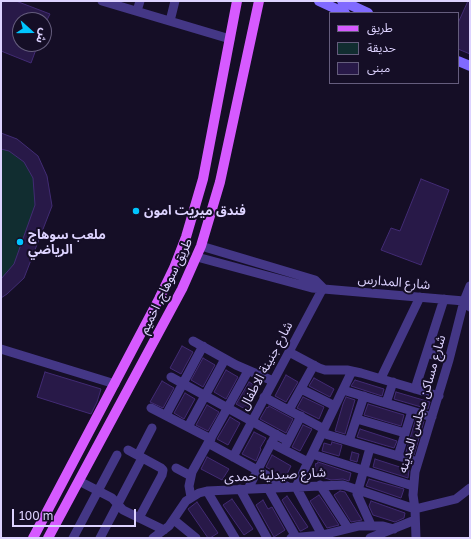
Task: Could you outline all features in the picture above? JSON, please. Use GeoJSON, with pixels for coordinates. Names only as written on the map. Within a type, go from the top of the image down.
{"type":"FeatureCollection","features":[{"type":"Feature","properties":{"kind":"main road","name":"طريق سوهاج, اخميم"},"geometry":{"type":"LineString","coordinates":[[33,538],[115,384],[174,268],[186,236],[203,179],[237,1]]}},
{"type":"Feature","properties":{"kind":"main road","name":"طريق سوهاج, اخميم"},"geometry":{"type":"LineString","coordinates":[[48,538],[179,295],[197,257],[220,182],[258,1]]}},
{"type":"Feature","properties":{"kind":"main road"},"geometry":{"type":"LineString","coordinates":[[319,1],[365,12]]}},
{"type":"Feature","properties":{"kind":"main road"},"geometry":{"type":"LineString","coordinates":[[459,61],[470,66]]}},
{"type":"Feature","properties":{"kind":"main road"},"geometry":{"type":"LineString","coordinates":[[203,179],[220,182]]}},
{"type":"Feature","properties":{"kind":"street"},"geometry":{"type":"LineString","coordinates":[[103,1],[230,39]]}},
{"type":"Feature","properties":{"kind":"street"},"geometry":{"type":"LineString","coordinates":[[137,11],[140,1]]}},
{"type":"Feature","properties":{"kind":"street"},"geometry":{"type":"LineString","coordinates":[[170,21],[175,1]]}},
{"type":"Feature","properties":{"kind":"street","name":"شارع المدارس"},"geometry":{"type":"LineString","coordinates":[[201,246],[316,280],[323,288]]}},
{"type":"Feature","properties":{"kind":"street","name":"شارع المدارس"},"geometry":{"type":"LineString","coordinates":[[197,257],[308,287],[468,301]]}},
{"type":"Feature","properties":{"kind":"street","name":"شارع مساكن مجلس المدينه"},"geometry":{"type":"LineString","coordinates":[[416,538],[413,486],[418,462],[468,301],[470,286]]}},
{"type":"Feature","properties":{"kind":"street","name":"شارع جنينة الاطفال"},"geometry":{"type":"LineString","coordinates":[[233,457],[323,288]]}},
{"type":"Feature","properties":{"kind":"street"},"geometry":{"type":"LineString","coordinates":[[380,378],[420,297]]}},
{"type":"Feature","properties":{"kind":"street"},"geometry":{"type":"LineString","coordinates":[[415,389],[444,299]]}},
{"type":"Feature","properties":{"kind":"street"},"geometry":{"type":"LineString","coordinates":[[193,341],[225,359],[273,381]]}},
{"type":"Feature","properties":{"kind":"street"},"geometry":{"type":"LineString","coordinates":[[166,415],[203,346]]}},
{"type":"Feature","properties":{"kind":"street"},"geometry":{"type":"LineString","coordinates":[[1,349],[115,384]]}},
{"type":"Feature","properties":{"kind":"street"},"geometry":{"type":"LineString","coordinates":[[289,352],[325,370],[352,371],[439,396]]}},
{"type":"Feature","properties":{"kind":"street"},"geometry":{"type":"LineString","coordinates":[[427,353],[449,360]]}},
{"type":"Feature","properties":{"kind":"street"},"geometry":{"type":"LineString","coordinates":[[188,427],[225,359]]}},
{"type":"Feature","properties":{"kind":"street"},"geometry":{"type":"LineString","coordinates":[[289,410],[314,365]]}},
{"type":"Feature","properties":{"kind":"street"},"geometry":{"type":"LineString","coordinates":[[191,497],[189,486],[191,476],[248,370]]}},
{"type":"Feature","properties":{"kind":"street"},"geometry":{"type":"LineString","coordinates":[[292,487],[310,458],[352,371]]}},
{"type":"Feature","properties":{"kind":"street"},"geometry":{"type":"LineString","coordinates":[[171,377],[288,441]]}},
{"type":"Feature","properties":{"kind":"street"},"geometry":{"type":"LineString","coordinates":[[386,403],[393,382]]}},
{"type":"Feature","properties":{"kind":"street"},"geometry":{"type":"LineString","coordinates":[[301,389],[335,406]]}},
{"type":"Feature","properties":{"kind":"street"},"geometry":{"type":"LineString","coordinates":[[343,390],[432,417]]}},
{"type":"Feature","properties":{"kind":"street"},"geometry":{"type":"LineString","coordinates":[[349,441],[364,396]]}},
{"type":"Feature","properties":{"kind":"street"},"geometry":{"type":"LineString","coordinates":[[264,397],[301,416],[323,431],[370,448],[418,462]]}},
{"type":"Feature","properties":{"kind":"street"},"geometry":{"type":"LineString","coordinates":[[151,408],[188,427],[233,457],[292,487],[322,535]]}},
{"type":"Feature","properties":{"kind":"street"},"geometry":{"type":"LineString","coordinates":[[398,456],[412,411]]}},
{"type":"Feature","properties":{"kind":"street"},"geometry":{"type":"LineString","coordinates":[[283,450],[301,416]]}},
{"type":"Feature","properties":{"kind":"street"},"geometry":{"type":"LineString","coordinates":[[357,418],[405,433]]}},
{"type":"Feature","properties":{"kind":"street"},"geometry":{"type":"LineString","coordinates":[[100,538],[118,504],[152,428]]}},
{"type":"Feature","properties":{"kind":"street"},"geometry":{"type":"LineString","coordinates":[[267,538],[244,489],[257,470],[276,434]]}},
{"type":"Feature","properties":{"kind":"street"},"geometry":{"type":"LineString","coordinates":[[271,443],[283,450],[310,458],[363,470],[413,486]]}},
{"type":"Feature","properties":{"kind":"street"},"geometry":{"type":"LineString","coordinates":[[370,448],[357,490],[358,498],[371,525]]}},
{"type":"Feature","properties":{"kind":"street"},"geometry":{"type":"LineString","coordinates":[[128,450],[162,468],[163,473],[138,518]]}},
{"type":"Feature","properties":{"kind":"street"},"geometry":{"type":"LineString","coordinates":[[73,538],[117,455]]}},
{"type":"Feature","properties":{"kind":"street"},"geometry":{"type":"LineString","coordinates":[[176,468],[191,476]]}},
{"type":"Feature","properties":{"kind":"street"},"geometry":{"type":"LineString","coordinates":[[78,481],[112,498],[123,510],[164,530]]}},
{"type":"Feature","properties":{"kind":"street"},"geometry":{"type":"LineString","coordinates":[[320,485],[348,528]]}},
{"type":"Feature","properties":{"kind":"street","name":"شارع صيدلية حمدى"},"geometry":{"type":"LineString","coordinates":[[153,538],[174,520],[182,506],[191,497],[198,493],[207,491],[342,485],[415,509]]}},
{"type":"Feature","properties":{"kind":"street"},"geometry":{"type":"LineString","coordinates":[[268,488],[294,538],[322,535],[348,528],[371,525],[394,529]]}},
{"type":"Feature","properties":{"kind":"street"},"geometry":{"type":"LineString","coordinates":[[415,509],[456,499],[470,488]]}},
{"type":"Feature","properties":{"kind":"street"},"geometry":{"type":"LineString","coordinates":[[207,491],[235,538]]}},
{"type":"Feature","properties":{"kind":"street"},"geometry":{"type":"LineString","coordinates":[[174,520],[196,538]]}},
{"type":"Feature","properties":{"kind":"street"},"geometry":{"type":"LineString","coordinates":[[370,538],[416,520]]}},
{"type":"Feature","properties":{"kind":"green space","name":"ملعب سوهاج الرياضي"},"geometry":{"type":"Polygon","coordinates":[[[1,133],[17,139],[38,156],[47,176],[52,206],[24,278],[1,298],[1,133]]]}},
{"type":"Feature","properties":{"kind":"building"},"geometry":{"type":"Polygon","coordinates":[[[1,1],[16,1],[45,12],[12,12],[12,52],[35,52],[31,63],[1,51],[1,1]]]}},
{"type":"Feature","properties":{"kind":"building"},"geometry":{"type":"Polygon","coordinates":[[[468,1],[470,1],[470,54],[459,49],[459,21],[468,1]]]}},
{"type":"Feature","properties":{"kind":"building"},"geometry":{"type":"Polygon","coordinates":[[[1,133],[17,139],[38,156],[47,176],[52,206],[24,278],[1,298],[1,279],[14,264],[35,205],[33,178],[24,162],[9,151],[1,149],[1,133]]]}},
{"type":"Feature","properties":{"kind":"building"},"geometry":{"type":"Polygon","coordinates":[[[421,179],[449,190],[421,265],[381,250],[391,228],[400,231],[421,179]]]}},
{"type":"Feature","properties":{"kind":"building"},"geometry":{"type":"Polygon","coordinates":[[[182,346],[193,352],[181,374],[170,368],[182,346]]]}},
{"type":"Feature","properties":{"kind":"building"},"geometry":{"type":"Polygon","coordinates":[[[203,358],[215,365],[203,387],[191,380],[203,358]]]}},
{"type":"Feature","properties":{"kind":"building"},"geometry":{"type":"Polygon","coordinates":[[[226,370],[238,377],[226,399],[214,392],[226,370]]]}},
{"type":"Feature","properties":{"kind":"building"},"geometry":{"type":"Polygon","coordinates":[[[45,372],[101,389],[91,414],[37,397],[45,372]]]}},
{"type":"Feature","properties":{"kind":"building"},"geometry":{"type":"Polygon","coordinates":[[[286,375],[298,382],[286,402],[275,396],[286,375]]]}},
{"type":"Feature","properties":{"kind":"building"},"geometry":{"type":"Polygon","coordinates":[[[314,378],[334,389],[330,397],[309,386],[314,378]]]}},
{"type":"Feature","properties":{"kind":"building"},"geometry":{"type":"Polygon","coordinates":[[[355,380],[384,389],[382,396],[351,386],[355,380]]]}},
{"type":"Feature","properties":{"kind":"building"},"geometry":{"type":"Polygon","coordinates":[[[162,381],[174,388],[163,408],[150,402],[162,381]]]}},
{"type":"Feature","properties":{"kind":"building"},"geometry":{"type":"Polygon","coordinates":[[[249,382],[259,388],[247,410],[236,404],[249,382]]]}},
{"type":"Feature","properties":{"kind":"building"},"geometry":{"type":"Polygon","coordinates":[[[396,392],[430,402],[428,409],[394,399],[396,392]]]}},
{"type":"Feature","properties":{"kind":"building"},"geometry":{"type":"Polygon","coordinates":[[[185,393],[195,399],[184,419],[174,413],[185,393]]]}},
{"type":"Feature","properties":{"kind":"building"},"geometry":{"type":"Polygon","coordinates":[[[303,397],[324,407],[319,419],[297,408],[303,397]]]}},
{"type":"Feature","properties":{"kind":"building"},"geometry":{"type":"Polygon","coordinates":[[[346,397],[355,400],[345,434],[335,431],[346,397]]]}},
{"type":"Feature","properties":{"kind":"building"},"geometry":{"type":"Polygon","coordinates":[[[368,404],[404,415],[401,426],[364,415],[368,404]]]}},
{"type":"Feature","properties":{"kind":"building"},"geometry":{"type":"Polygon","coordinates":[[[207,405],[219,412],[208,431],[196,425],[207,405]]]}},
{"type":"Feature","properties":{"kind":"building"},"geometry":{"type":"Polygon","coordinates":[[[269,406],[293,419],[286,433],[260,419],[269,406]]]}},
{"type":"Feature","properties":{"kind":"building"},"geometry":{"type":"Polygon","coordinates":[[[230,417],[240,423],[228,445],[217,439],[230,417]]]}},
{"type":"Feature","properties":{"kind":"building"},"geometry":{"type":"Polygon","coordinates":[[[416,418],[424,421],[414,455],[406,452],[416,418]]]}},
{"type":"Feature","properties":{"kind":"building"},"geometry":{"type":"Polygon","coordinates":[[[303,425],[312,429],[300,451],[292,447],[303,425]]]}},
{"type":"Feature","properties":{"kind":"building"},"geometry":{"type":"Polygon","coordinates":[[[360,429],[397,441],[394,448],[357,437],[360,429]]]}},
{"type":"Feature","properties":{"kind":"building"},"geometry":{"type":"Polygon","coordinates":[[[254,432],[266,438],[260,448],[261,449],[256,461],[242,454],[254,432]]]}},
{"type":"Feature","properties":{"kind":"building"},"geometry":{"type":"Polygon","coordinates":[[[332,442],[342,445],[339,456],[322,451],[324,443],[331,445],[332,442]]]}},
{"type":"Feature","properties":{"kind":"building"},"geometry":{"type":"Polygon","coordinates":[[[352,452],[359,454],[357,462],[350,460],[352,452]]]}},
{"type":"Feature","properties":{"kind":"building"},"geometry":{"type":"Polygon","coordinates":[[[272,455],[291,466],[285,478],[266,467],[272,455]]]}},
{"type":"Feature","properties":{"kind":"building"},"geometry":{"type":"Polygon","coordinates":[[[207,457],[229,469],[222,480],[201,469],[207,457]]]}},
{"type":"Feature","properties":{"kind":"building"},"geometry":{"type":"Polygon","coordinates":[[[375,459],[409,470],[408,478],[373,467],[375,459]]]}},
{"type":"Feature","properties":{"kind":"building"},"geometry":{"type":"Polygon","coordinates":[[[318,462],[351,473],[349,481],[343,479],[331,480],[313,474],[316,463],[317,464],[318,462]]]}},
{"type":"Feature","properties":{"kind":"building"},"geometry":{"type":"Polygon","coordinates":[[[369,479],[404,489],[401,498],[366,486],[369,479]]]}},
{"type":"Feature","properties":{"kind":"building"},"geometry":{"type":"Polygon","coordinates":[[[340,491],[345,492],[362,520],[351,522],[334,495],[340,491]]]}},
{"type":"Feature","properties":{"kind":"building"},"geometry":{"type":"Polygon","coordinates":[[[319,495],[339,525],[327,528],[310,501],[319,495]]]}},
{"type":"Feature","properties":{"kind":"building"},"geometry":{"type":"Polygon","coordinates":[[[287,496],[308,527],[301,531],[282,500],[287,496]]]}},
{"type":"Feature","properties":{"kind":"building"},"geometry":{"type":"Polygon","coordinates":[[[232,499],[253,529],[244,535],[223,505],[232,499]]]}},
{"type":"Feature","properties":{"kind":"building"},"geometry":{"type":"Polygon","coordinates":[[[263,500],[268,509],[272,507],[285,530],[274,537],[256,505],[263,500]]]}},
{"type":"Feature","properties":{"kind":"building"},"geometry":{"type":"Polygon","coordinates":[[[371,501],[405,513],[404,518],[395,522],[373,515],[369,506],[371,501]]]}},
{"type":"Feature","properties":{"kind":"building"},"geometry":{"type":"Polygon","coordinates":[[[197,502],[218,533],[210,538],[208,538],[188,509],[197,502]]]}},
{"type":"Feature","properties":{"kind":"place","name":"فندق ميريت امون"},"geometry":{"type":"Point","coordinates":[136,211]}},
{"type":"Feature","properties":{"kind":"place","name":"ملعب سوهاج الرياضي"},"geometry":{"type":"Point","coordinates":[20,242]}}]}
